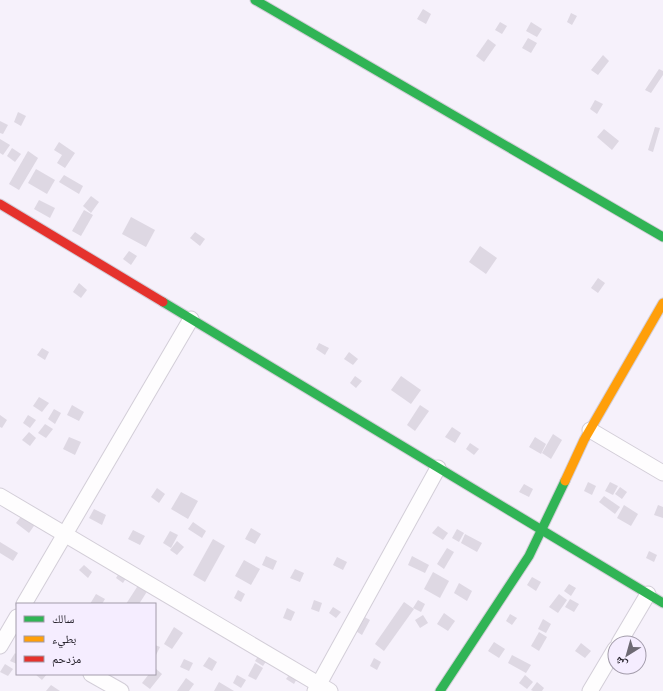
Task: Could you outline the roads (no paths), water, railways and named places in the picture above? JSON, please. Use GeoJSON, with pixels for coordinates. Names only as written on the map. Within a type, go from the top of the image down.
{"type":"FeatureCollection","features":[{"type":"Feature","properties":{"kind":"street"},"geometry":{"type":"LineString","coordinates":[[255,0],[663,237]]}},
{"type":"Feature","properties":{"kind":"street"},"geometry":{"type":"LineString","coordinates":[[0,204],[663,603]]}},
{"type":"Feature","properties":{"kind":"street"},"geometry":{"type":"LineString","coordinates":[[440,691],[529,556],[590,430],[663,303]]}},
{"type":"Feature","properties":{"kind":"street"},"geometry":{"type":"LineString","coordinates":[[25,603],[191,319]]}},
{"type":"Feature","properties":{"kind":"street"},"geometry":{"type":"LineString","coordinates":[[590,430],[663,473]]}},
{"type":"Feature","properties":{"kind":"street"},"geometry":{"type":"LineString","coordinates":[[0,496],[321,689],[438,468]]}},
{"type":"Feature","properties":{"kind":"street"},"geometry":{"type":"LineString","coordinates":[[623,635],[648,594]]}},
{"type":"Feature","properties":{"kind":"street"},"geometry":{"type":"LineString","coordinates":[[0,646],[15,626]]}},
{"type":"Feature","properties":{"kind":"street"},"geometry":{"type":"LineString","coordinates":[[590,691],[607,662]]}},
{"type":"Feature","properties":{"kind":"street"},"geometry":{"type":"LineString","coordinates":[[92,675],[113,689]]}}]}
